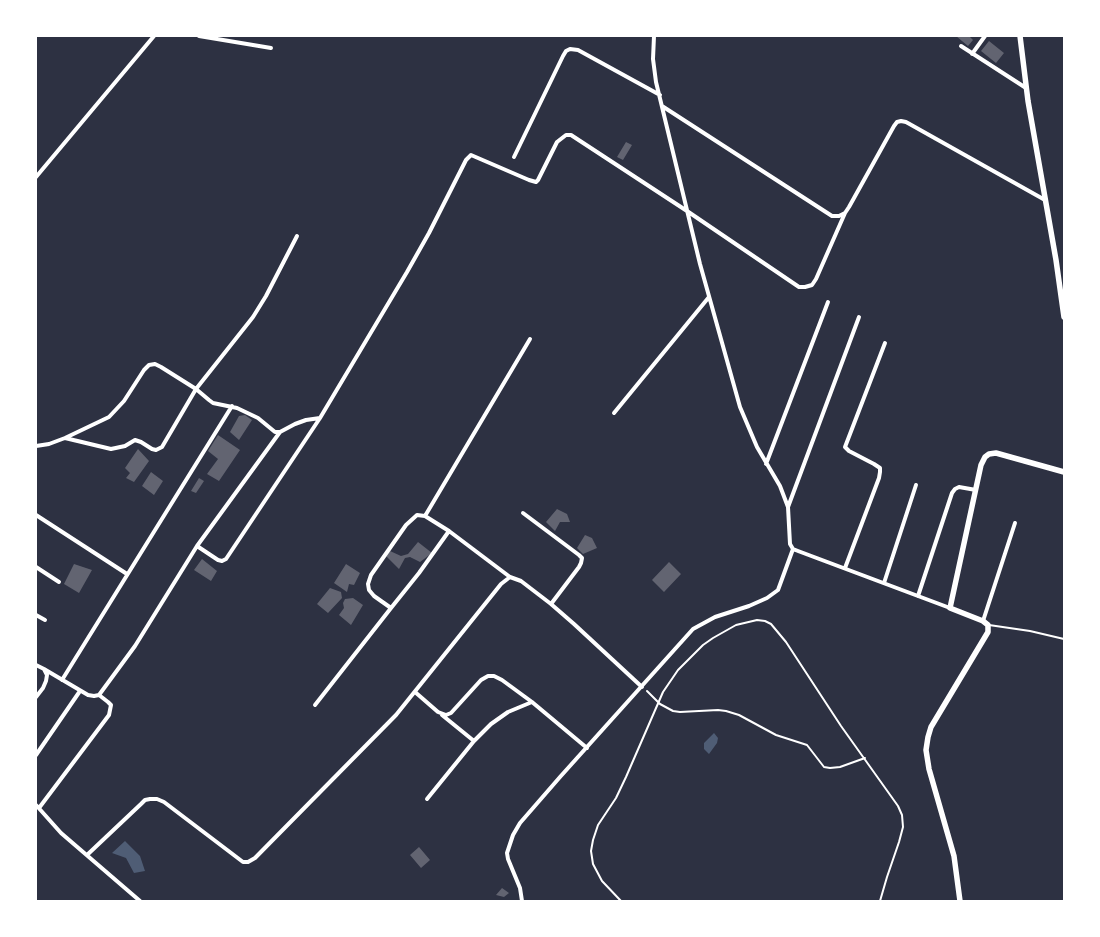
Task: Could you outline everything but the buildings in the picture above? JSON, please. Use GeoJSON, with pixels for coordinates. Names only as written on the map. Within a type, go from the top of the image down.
{"type":"FeatureCollection","features":[{"type":"Feature","properties":{"kind":"street"},"geometry":{"type":"LineString","coordinates":[[36,177],[154,36]]}},
{"type":"Feature","properties":{"kind":"street"},"geometry":{"type":"LineString","coordinates":[[199,36],[270,48]]}},
{"type":"Feature","properties":{"kind":"street"},"geometry":{"type":"LineString","coordinates":[[654,36],[654,70],[709,297],[740,407],[749,431],[766,464],[780,486],[788,508],[790,544],[793,549],[884,582],[985,623]]}},
{"type":"Feature","properties":{"kind":"street"},"geometry":{"type":"LineString","coordinates":[[972,54],[985,36]]}},
{"type":"Feature","properties":{"kind":"street"},"geometry":{"type":"LineString","coordinates":[[1020,36],[1026,88],[1056,260],[1064,317]]}},
{"type":"Feature","properties":{"kind":"street"},"geometry":{"type":"LineString","coordinates":[[961,46],[1026,88]]}},
{"type":"Feature","properties":{"kind":"street"},"geometry":{"type":"LineString","coordinates":[[514,157],[563,56],[566,51],[570,49],[578,50],[660,96]]}},
{"type":"Feature","properties":{"kind":"street"},"geometry":{"type":"LineString","coordinates":[[662,105],[832,216],[839,216],[845,213]]}},
{"type":"Feature","properties":{"kind":"street"},"geometry":{"type":"LineString","coordinates":[[197,546],[218,560],[222,561],[226,559],[320,418],[411,266],[470,155],[536,182],[557,142],[566,134],[571,135],[687,211],[793,284],[806,288],[812,285],[816,279],[845,213],[850,207],[897,122],[906,122],[1045,200]]}},
{"type":"Feature","properties":{"kind":"street"},"geometry":{"type":"LineString","coordinates":[[65,438],[111,448],[125,446],[135,440],[152,449],[160,449],[196,389],[253,317],[266,296],[297,236]]}},
{"type":"Feature","properties":{"kind":"street"},"geometry":{"type":"LineString","coordinates":[[614,413],[709,297]]}},
{"type":"Feature","properties":{"kind":"street"},"geometry":{"type":"LineString","coordinates":[[766,464],[828,302]]}},
{"type":"Feature","properties":{"kind":"street"},"geometry":{"type":"LineString","coordinates":[[788,508],[859,316]]}},
{"type":"Feature","properties":{"kind":"street"},"geometry":{"type":"LineString","coordinates":[[425,516],[530,339]]}},
{"type":"Feature","properties":{"kind":"street"},"geometry":{"type":"LineString","coordinates":[[845,568],[880,472],[880,468],[849,451],[845,447],[846,440],[885,343]]}},
{"type":"Feature","properties":{"kind":"street"},"geometry":{"type":"LineString","coordinates":[[36,446],[49,444],[98,423],[112,413],[124,401],[140,375],[149,365],[155,364],[196,389],[213,402],[232,406],[258,418],[275,432],[280,432]]}},
{"type":"Feature","properties":{"kind":"street"},"geometry":{"type":"LineString","coordinates":[[62,680],[232,406]]}},
{"type":"Feature","properties":{"kind":"street"},"geometry":{"type":"LineString","coordinates":[[36,664],[88,696],[99,695],[135,646],[197,546],[280,432],[303,421],[320,418]]}},
{"type":"Feature","properties":{"kind":"street"},"geometry":{"type":"LineString","coordinates":[[950,608],[981,465],[985,457],[990,454],[1002,455],[1064,472]]}},
{"type":"Feature","properties":{"kind":"street"},"geometry":{"type":"LineString","coordinates":[[884,582],[916,484]]}},
{"type":"Feature","properties":{"kind":"street"},"geometry":{"type":"LineString","coordinates":[[918,596],[952,493],[959,487],[976,490]]}},
{"type":"Feature","properties":{"kind":"street"},"geometry":{"type":"LineString","coordinates":[[523,513],[582,558],[582,563],[551,604]]}},
{"type":"Feature","properties":{"kind":"street"},"geometry":{"type":"LineString","coordinates":[[390,608],[374,596],[369,590],[368,584],[371,575],[406,525],[417,515],[425,516],[449,531],[510,578],[521,581],[551,604],[642,687]]}},
{"type":"Feature","properties":{"kind":"street"},"geometry":{"type":"LineString","coordinates":[[36,516],[127,574]]}},
{"type":"Feature","properties":{"kind":"street"},"geometry":{"type":"LineString","coordinates":[[960,901],[954,856],[929,769],[926,750],[931,727],[988,632],[985,623],[1015,523]]}},
{"type":"Feature","properties":{"kind":"street"},"geometry":{"type":"LineString","coordinates":[[315,705],[419,573],[449,531]]}},
{"type":"Feature","properties":{"kind":"street"},"geometry":{"type":"LineString","coordinates":[[522,901],[520,888],[507,853],[509,844],[520,824],[693,629],[715,617],[749,606],[767,598],[778,590],[793,549]]}},
{"type":"Feature","properties":{"kind":"street"},"geometry":{"type":"LineString","coordinates":[[36,568],[59,582]]}},
{"type":"Feature","properties":{"kind":"street"},"geometry":{"type":"LineString","coordinates":[[87,855],[146,800],[157,799],[164,802],[243,862],[248,862],[255,858],[378,735],[415,692],[501,584],[510,578]]}},
{"type":"Feature","properties":{"kind":"street"},"geometry":{"type":"LineString","coordinates":[[36,615],[45,620]]}},
{"type":"Feature","properties":{"kind":"street"},"geometry":{"type":"LineString","coordinates":[[36,697],[46,682],[47,675],[44,670]]}},
{"type":"Feature","properties":{"kind":"street"},"geometry":{"type":"LineString","coordinates":[[442,714],[446,715],[451,713],[481,680],[488,676],[494,676],[502,680],[532,702],[586,748]]}},
{"type":"Feature","properties":{"kind":"street"},"geometry":{"type":"LineString","coordinates":[[36,755],[80,691]]}},
{"type":"Feature","properties":{"kind":"street"},"geometry":{"type":"LineString","coordinates":[[415,692],[474,741]]}},
{"type":"Feature","properties":{"kind":"street"},"geometry":{"type":"LineString","coordinates":[[99,695],[111,705],[109,715],[37,807],[61,833],[140,901]]}},
{"type":"Feature","properties":{"kind":"street"},"geometry":{"type":"LineString","coordinates":[[427,799],[474,741],[491,724],[508,712],[532,702]]}},
{"type":"Feature","properties":{"kind":"lane"},"geometry":{"type":"LineString","coordinates":[[985,623],[1064,639]]}},
{"type":"Feature","properties":{"kind":"path"},"geometry":{"type":"LineString","coordinates":[[621,901],[602,881],[593,864],[591,852],[598,825],[616,798],[658,702],[678,670],[703,645],[713,638],[736,624],[757,620],[765,621],[771,624],[786,642],[841,726],[898,806],[902,815],[903,827],[886,877],[880,901]]}},
{"type":"Feature","properties":{"kind":"path"},"geometry":{"type":"LineString","coordinates":[[648,693],[658,702],[672,710],[680,712],[718,710],[739,715],[776,735],[807,745],[824,767],[840,767],[865,758]]}},
{"type":"Feature","properties":{"kind":"water"},"geometry":{"type":"Polygon","coordinates":[[[714,733],[718,738],[717,743],[709,754],[704,749],[704,743],[714,733]]]}},
{"type":"Feature","properties":{"kind":"water"},"geometry":{"type":"Polygon","coordinates":[[[125,841],[140,856],[145,871],[134,873],[126,858],[112,853],[125,841]]]}}]}
